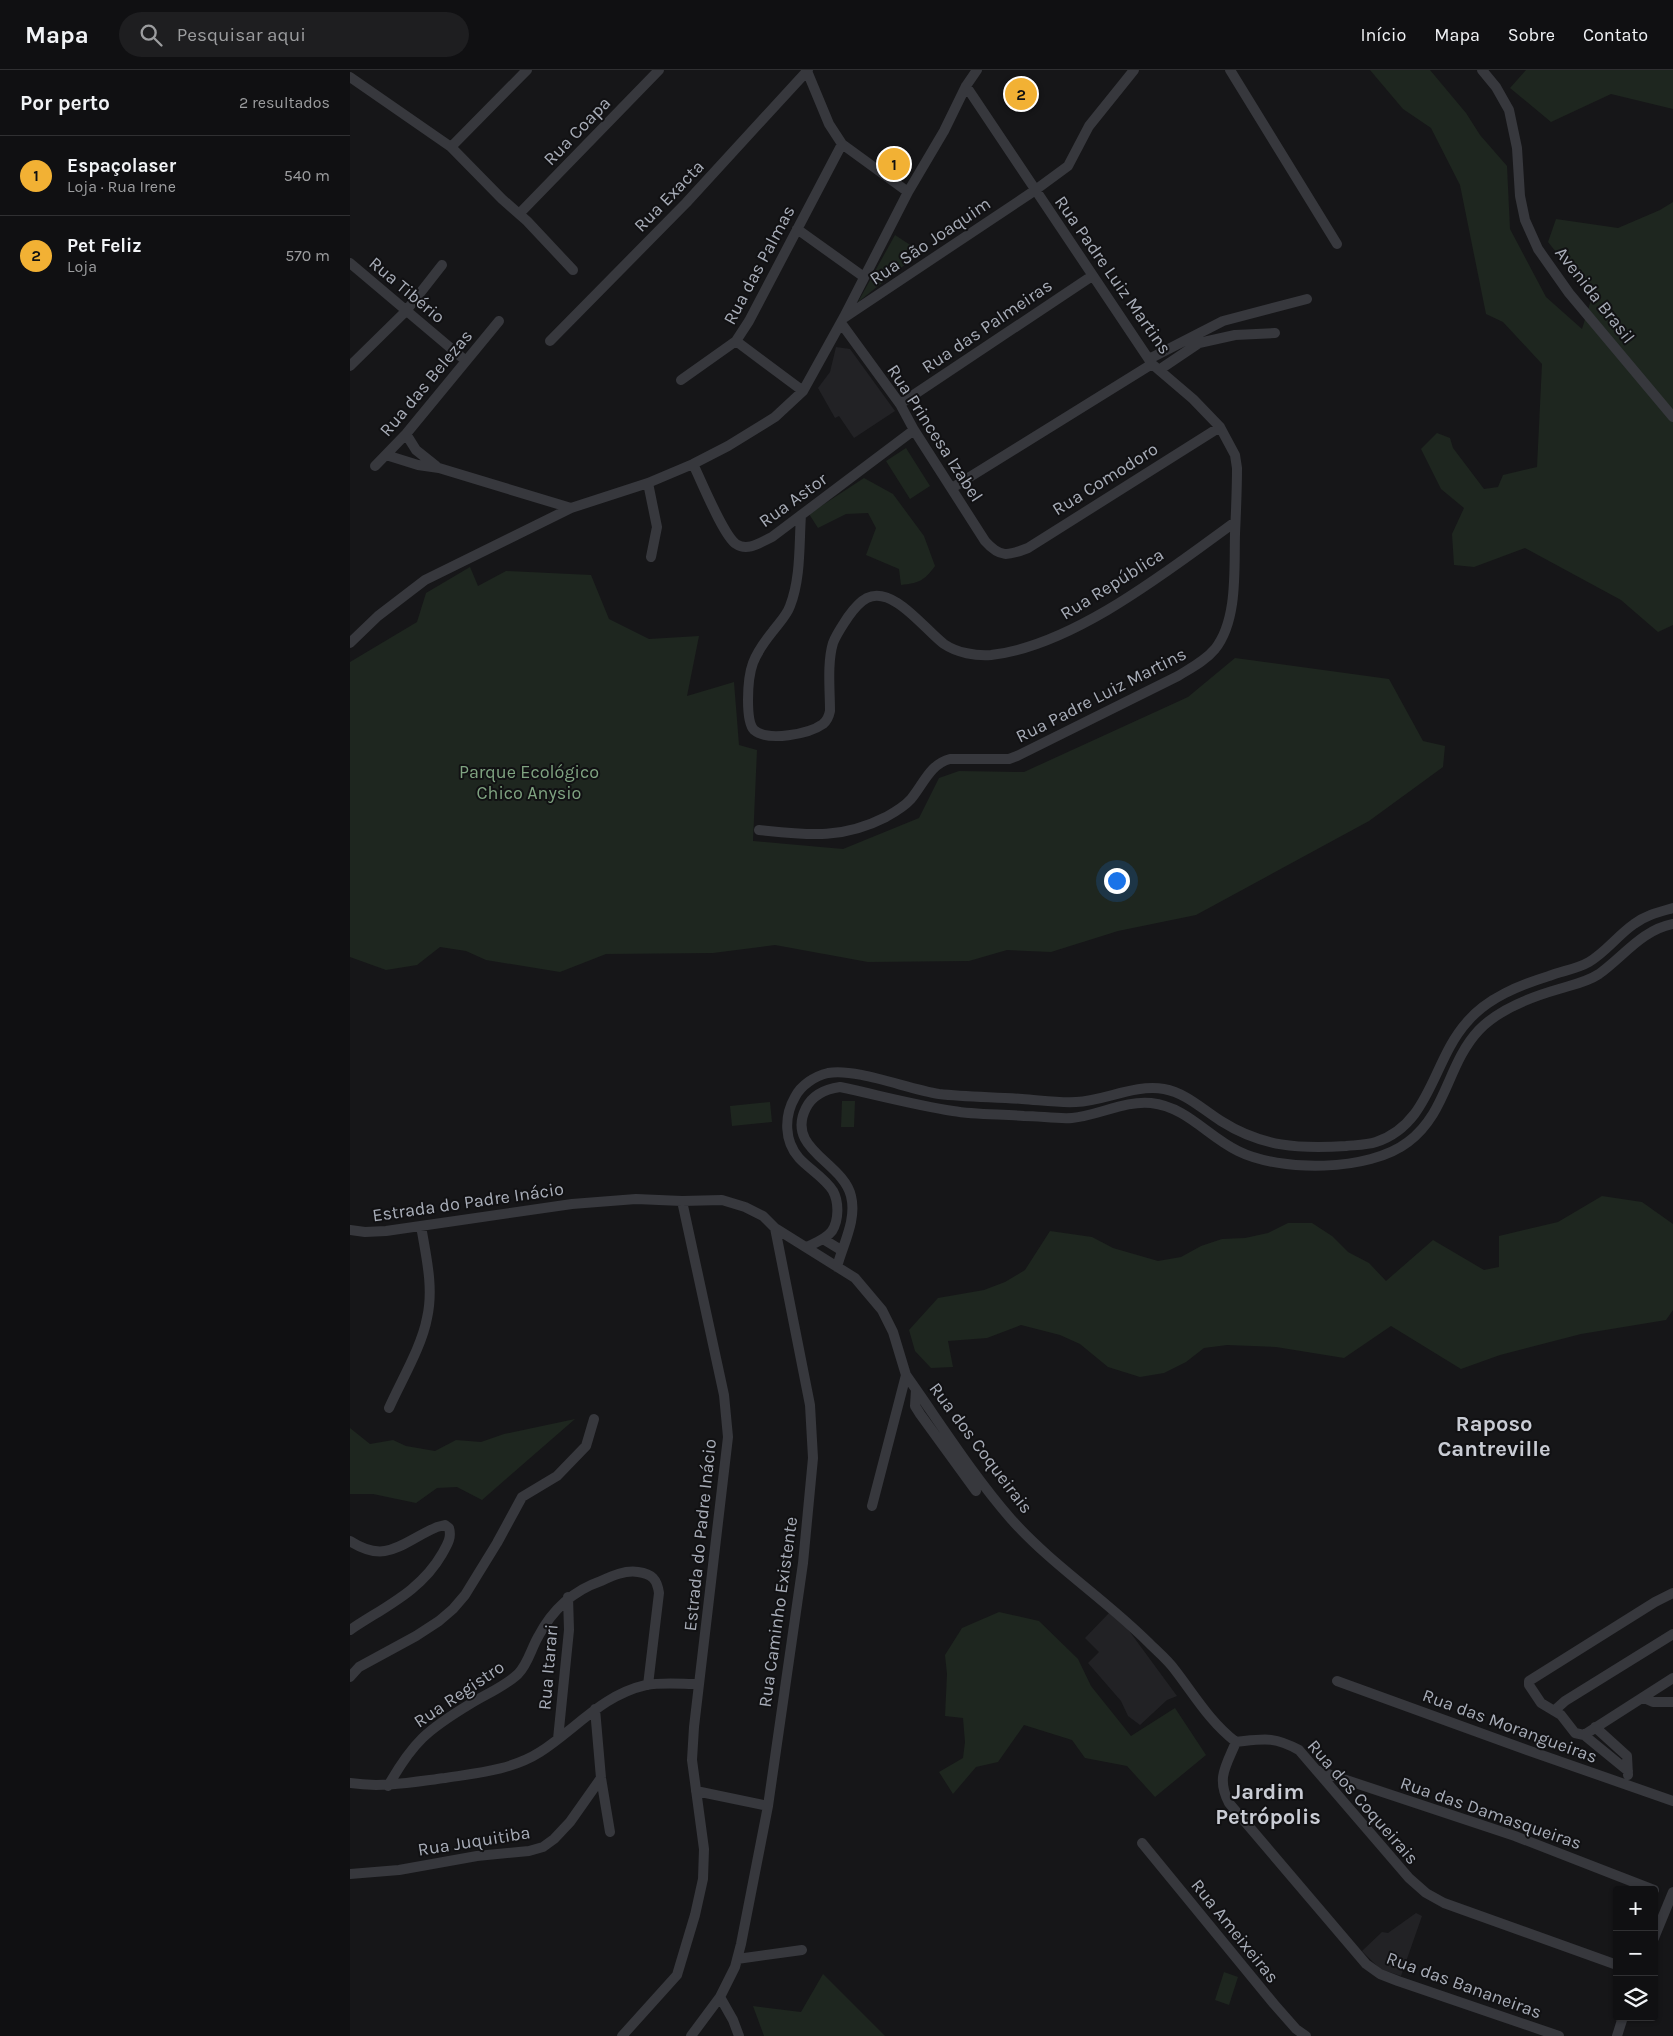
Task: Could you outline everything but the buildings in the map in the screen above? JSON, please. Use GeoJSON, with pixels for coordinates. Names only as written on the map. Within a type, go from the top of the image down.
{"type":"FeatureCollection","features":[{"type":"Feature","properties":{"kind":"street"},"geometry":{"type":"LineString","coordinates":[[451,147],[527,70]]}},
{"type":"Feature","properties":{"kind":"street","name":"Rua Coapa"},"geometry":{"type":"LineString","coordinates":[[519,214],[659,70]]}},
{"type":"Feature","properties":{"kind":"street"},"geometry":{"type":"LineString","coordinates":[[807,70],[829,124],[842,144],[908,192]]}},
{"type":"Feature","properties":{"kind":"street","name":"Rua Exacta"},"geometry":{"type":"LineString","coordinates":[[550,341],[686,203],[807,70]]}},
{"type":"Feature","properties":{"kind":"street"},"geometry":{"type":"LineString","coordinates":[[350,643],[378,616],[425,580],[457,566],[571,508],[648,483],[693,464],[775,417],[803,391],[843,320],[908,192],[944,131],[966,86],[977,70]]}},
{"type":"Feature","properties":{"kind":"street","name":"Rua São Joaquim"},"geometry":{"type":"LineString","coordinates":[[843,320],[1068,166],[1089,126],[1134,70]]}},
{"type":"Feature","properties":{"kind":"street"},"geometry":{"type":"LineString","coordinates":[[1230,70],[1337,244]]}},
{"type":"Feature","properties":{"kind":"street","name":"Avenida Brasil"},"geometry":{"type":"LineString","coordinates":[[1482,70],[1496,87],[1509,110],[1517,148],[1520,196],[1526,220],[1538,249],[1569,293],[1673,417]]}},
{"type":"Feature","properties":{"kind":"street"},"geometry":{"type":"LineString","coordinates":[[350,77],[451,147],[573,270]]}},
{"type":"Feature","properties":{"kind":"street","name":"Rua Padre Luiz Martins"},"geometry":{"type":"LineString","coordinates":[[759,830],[810,835],[836,834],[872,824],[899,810],[910,801],[931,771],[942,761],[1017,756],[1178,676],[1202,661],[1215,649],[1226,630],[1230,617],[1234,577],[1237,468],[1235,455],[1220,427],[1193,399],[1153,365],[1034,191],[966,86]]}},
{"type":"Feature","properties":{"kind":"street","name":"Rua das Palmas"},"geometry":{"type":"LineString","coordinates":[[681,380],[736,341],[749,321],[842,144]]}},
{"type":"Feature","properties":{"kind":"street"},"geometry":{"type":"LineString","coordinates":[[797,229],[864,277]]}},
{"type":"Feature","properties":{"kind":"street","name":"Rua Tibério"},"geometry":{"type":"LineString","coordinates":[[350,263],[466,360]]}},
{"type":"Feature","properties":{"kind":"street"},"geometry":{"type":"LineString","coordinates":[[350,366],[406,311],[442,264]]}},
{"type":"Feature","properties":{"kind":"street","name":"Rua das Palmeiras"},"geometry":{"type":"LineString","coordinates":[[900,404],[1092,276]]}},
{"type":"Feature","properties":{"kind":"street"},"geometry":{"type":"LineString","coordinates":[[952,488],[1223,321],[1307,299]]}},
{"type":"Feature","properties":{"kind":"street","name":"Rua Princesa Izabel"},"geometry":{"type":"LineString","coordinates":[[843,320],[900,404],[914,430],[993,551],[1006,555]]}},
{"type":"Feature","properties":{"kind":"street","name":"Rua das Belezas"},"geometry":{"type":"LineString","coordinates":[[375,466],[406,434],[499,321]]}},
{"type":"Feature","properties":{"kind":"street"},"geometry":{"type":"LineString","coordinates":[[1153,365],[1199,343],[1235,334],[1275,334]]}},
{"type":"Feature","properties":{"kind":"street"},"geometry":{"type":"LineString","coordinates":[[736,341],[803,391]]}},
{"type":"Feature","properties":{"kind":"street","name":"Rua Comodoro"},"geometry":{"type":"LineString","coordinates":[[1006,555],[1028,548],[1220,427]]}},
{"type":"Feature","properties":{"kind":"street","name":"Rua Astor"},"geometry":{"type":"LineString","coordinates":[[693,464],[726,532],[736,544],[746,547],[755,546],[772,537],[914,430]]}},
{"type":"Feature","properties":{"kind":"street"},"geometry":{"type":"LineString","coordinates":[[406,434],[416,450],[439,468]]}},
{"type":"Feature","properties":{"kind":"street"},"geometry":{"type":"LineString","coordinates":[[386,456],[418,465],[439,468],[571,508]]}},
{"type":"Feature","properties":{"kind":"street"},"geometry":{"type":"LineString","coordinates":[[648,483],[657,527],[650,557]]}},
{"type":"Feature","properties":{"kind":"street","name":"Rua República"},"geometry":{"type":"LineString","coordinates":[[801,515],[795,590],[790,607],[753,659],[749,675],[749,710],[752,727],[755,731],[764,734],[787,736],[804,732],[823,724],[828,719],[833,644],[854,608],[867,598],[878,596],[889,598],[901,605],[945,644],[965,653],[990,655],[1009,651],[1071,631],[1123,600],[1235,522]]}},
{"type":"Feature","properties":{"kind":"street"},"geometry":{"type":"LineString","coordinates":[[807,1247],[823,1239],[832,1231],[838,1209],[832,1191],[797,1156],[789,1141],[786,1125],[789,1108],[797,1093],[810,1081],[824,1074],[841,1072],[937,1094],[1073,1103],[1145,1089],[1164,1089],[1182,1094],[1222,1122],[1250,1137],[1273,1143],[1302,1147],[1376,1142],[1392,1134],[1410,1120],[1424,1103],[1442,1060],[1453,1040],[1468,1019],[1487,1004],[1519,986],[1589,962],[1634,924],[1650,915],[1673,908]]}},
{"type":"Feature","properties":{"kind":"street"},"geometry":{"type":"LineString","coordinates":[[837,1267],[851,1223],[853,1209],[851,1195],[845,1182],[810,1147],[804,1136],[802,1124],[809,1102],[829,1088],[840,1087],[956,1112],[1072,1118],[1147,1102],[1176,1108],[1211,1135],[1240,1152],[1266,1160],[1297,1165],[1365,1161],[1381,1156],[1408,1142],[1421,1130],[1438,1110],[1452,1073],[1466,1048],[1480,1030],[1496,1017],[1525,1000],[1577,984],[1597,975],[1643,936],[1660,926],[1673,924]]}},
{"type":"Feature","properties":{"kind":"street"},"geometry":{"type":"LineString","coordinates":[[1468,1019],[1480,1030]]}},
{"type":"Feature","properties":{"kind":"street"},"geometry":{"type":"LineString","coordinates":[[1050,1101],[1050,1117]]}},
{"type":"Feature","properties":{"kind":"street"},"geometry":{"type":"LineString","coordinates":[[786,1125],[802,1124]]}},
{"type":"Feature","properties":{"kind":"street"},"geometry":{"type":"LineString","coordinates":[[1376,1142],[1381,1156]]}},
{"type":"Feature","properties":{"kind":"street","name":"Estrada do Padre Inácio"},"geometry":{"type":"LineString","coordinates":[[350,1230],[365,1232],[421,1226],[572,1204],[636,1199],[682,1201],[724,1395],[728,1437],[694,1727],[692,1760],[704,1849],[703,1879],[695,1916],[677,1975],[622,2036]]}},
{"type":"Feature","properties":{"kind":"street"},"geometry":{"type":"LineString","coordinates":[[682,1201],[722,1200],[745,1206],[763,1216],[775,1228],[855,1278],[882,1310],[893,1332],[906,1375],[872,1506]]}},
{"type":"Feature","properties":{"kind":"street"},"geometry":{"type":"LineString","coordinates":[[389,1408],[407,1370],[427,1318],[429,1296],[421,1226]]}},
{"type":"Feature","properties":{"kind":"street","name":"Rua Caminho Existente"},"geometry":{"type":"LineString","coordinates":[[691,2036],[729,1982],[737,1959],[768,1806],[803,1564],[813,1458],[810,1405],[775,1228]]}},
{"type":"Feature","properties":{"kind":"street"},"geometry":{"type":"LineString","coordinates":[[823,1239],[841,1250]]}},
{"type":"Feature","properties":{"kind":"street","name":"Rua dos Coqueirais"},"geometry":{"type":"LineString","coordinates":[[906,1375],[983,1484],[1012,1519],[1051,1558],[1148,1641],[1174,1668],[1207,1715],[1222,1731],[1236,1742],[1265,1738],[1282,1741],[1299,1750],[1409,1878],[1426,1893],[1466,1912],[1613,1964]]}},
{"type":"Feature","properties":{"kind":"street"},"geometry":{"type":"LineString","coordinates":[[916,1389],[915,1406],[976,1490]]}},
{"type":"Feature","properties":{"kind":"street"},"geometry":{"type":"LineString","coordinates":[[350,1676],[359,1667],[416,1636],[453,1609],[470,1588],[522,1497],[557,1476],[586,1446],[594,1419]]}},
{"type":"Feature","properties":{"kind":"street"},"geometry":{"type":"LineString","coordinates":[[350,1541],[373,1552],[387,1552],[421,1534],[445,1525],[450,1528],[448,1543],[438,1562],[418,1585],[402,1598],[350,1629]]}},
{"type":"Feature","properties":{"kind":"street","name":"Rua Registro"},"geometry":{"type":"LineString","coordinates":[[388,1786],[418,1740],[434,1726],[506,1684],[520,1672],[550,1616],[568,1597],[587,1586],[619,1574],[636,1572],[648,1574],[658,1582],[659,1593],[648,1685]]}},
{"type":"Feature","properties":{"kind":"street"},"geometry":{"type":"LineString","coordinates":[[1628,1771],[1584,1735],[1575,1733],[1555,1710],[1541,1703],[1529,1682],[1532,1678],[1655,1602],[1673,1593]]}},
{"type":"Feature","properties":{"kind":"street","name":"Rua Itarari"},"geometry":{"type":"LineString","coordinates":[[558,1739],[569,1630],[568,1597]]}},
{"type":"Feature","properties":{"kind":"street"},"geometry":{"type":"LineString","coordinates":[[1555,1710],[1565,1701],[1673,1634]]}},
{"type":"Feature","properties":{"kind":"street"},"geometry":{"type":"LineString","coordinates":[[1584,1735],[1673,1678]]}},
{"type":"Feature","properties":{"kind":"street","name":"Rua das Morangueiras"},"geometry":{"type":"LineString","coordinates":[[1337,1680],[1673,1801]]}},
{"type":"Feature","properties":{"kind":"street"},"geometry":{"type":"LineString","coordinates":[[350,1783],[365,1786],[388,1786],[490,1771],[518,1762],[539,1752],[595,1709],[626,1691],[648,1685],[699,1684]]}},
{"type":"Feature","properties":{"kind":"street"},"geometry":{"type":"LineString","coordinates":[[1644,1698],[1653,1702],[1673,1702]]}},
{"type":"Feature","properties":{"kind":"street"},"geometry":{"type":"LineString","coordinates":[[595,1709],[601,1778],[610,1832]]}},
{"type":"Feature","properties":{"kind":"street"},"geometry":{"type":"LineString","coordinates":[[1595,1727],[1627,1756],[1629,1786]]}},
{"type":"Feature","properties":{"kind":"street","name":"Rua das Bananeiras"},"geometry":{"type":"LineString","coordinates":[[1236,1742],[1222,1775],[1223,1792],[1229,1803],[1366,1964],[1380,1974],[1398,1981],[1559,2036]]}},
{"type":"Feature","properties":{"kind":"street"},"geometry":{"type":"LineString","coordinates":[[1603,1752],[1610,1742]]}},
{"type":"Feature","properties":{"kind":"street","name":"Rua das Damasqueiras"},"geometry":{"type":"LineString","coordinates":[[1316,1770],[1515,1836],[1644,1886]]}},
{"type":"Feature","properties":{"kind":"street","name":"Rua Juquitiba"},"geometry":{"type":"LineString","coordinates":[[350,1874],[399,1870],[477,1856],[529,1851],[544,1847],[570,1822],[601,1778]]}},
{"type":"Feature","properties":{"kind":"street"},"geometry":{"type":"LineString","coordinates":[[696,1791],[768,1806]]}},
{"type":"Feature","properties":{"kind":"street","name":"Rua Ameixeiras"},"geometry":{"type":"LineString","coordinates":[[1142,1843],[1274,2004],[1296,2029],[1306,2036]]}},
{"type":"Feature","properties":{"kind":"street","name":"Rua das Damasqueiras"},"geometry":{"type":"LineString","coordinates":[[1658,1891],[1672,1894]]}},
{"type":"Feature","properties":{"kind":"street"},"geometry":{"type":"LineString","coordinates":[[1657,1931],[1672,1894]]}},
{"type":"Feature","properties":{"kind":"street"},"geometry":{"type":"LineString","coordinates":[[737,1959],[802,1950]]}},
{"type":"Feature","properties":{"kind":"street"},"geometry":{"type":"LineString","coordinates":[[720,1997],[733,2020],[739,2036]]}},
{"type":"Feature","properties":{"kind":"street"},"geometry":{"type":"LineString","coordinates":[[1616,2036],[1622,2021]]}},
{"type":"Feature","properties":{"kind":"shaded area"},"geometry":{"type":"Polygon","coordinates":[[[836,347],[850,349],[895,411],[854,438],[839,416],[835,418],[818,388],[830,372],[836,347]]]}},
{"type":"Feature","properties":{"kind":"shaded area"},"geometry":{"type":"Polygon","coordinates":[[[1109,1613],[1127,1628],[1177,1696],[1167,1700],[1140,1725],[1128,1716],[1121,1701],[1088,1663],[1099,1652],[1085,1638],[1109,1613]]]}},
{"type":"Feature","properties":{"kind":"shaded area"},"geometry":{"type":"Polygon","coordinates":[[[1416,1913],[1422,1916],[1401,1976],[1380,1969],[1362,1951],[1382,1932],[1388,1933],[1416,1913]]]}},
{"type":"Feature","properties":{"kind":"green space"},"geometry":{"type":"Polygon","coordinates":[[[1370,70],[1430,70],[1466,113],[1480,135],[1507,166],[1510,229],[1546,297],[1582,329],[1592,297],[1548,242],[1556,219],[1618,228],[1660,210],[1673,202],[1673,625],[1658,632],[1621,600],[1525,548],[1474,567],[1454,565],[1452,534],[1464,508],[1441,489],[1421,449],[1437,433],[1450,438],[1453,448],[1484,489],[1498,487],[1503,475],[1537,467],[1542,364],[1503,322],[1486,314],[1460,185],[1431,128],[1403,109],[1370,70]]]}},
{"type":"Feature","properties":{"kind":"green space"},"geometry":{"type":"Polygon","coordinates":[[[1526,70],[1673,70],[1673,109],[1611,94],[1551,122],[1510,88],[1526,70]]]}},
{"type":"Feature","properties":{"kind":"green space"},"geometry":{"type":"Polygon","coordinates":[[[895,235],[921,252],[858,302],[895,235]]]}},
{"type":"Feature","properties":{"kind":"green space"},"geometry":{"type":"Polygon","coordinates":[[[906,448],[930,486],[910,499],[886,461],[906,448]]]}},
{"type":"Feature","properties":{"kind":"green space"},"geometry":{"type":"Polygon","coordinates":[[[864,478],[893,494],[924,536],[935,566],[921,580],[901,585],[899,569],[866,555],[876,528],[868,513],[846,514],[818,528],[809,514],[864,478]]]}},
{"type":"Feature","properties":{"kind":"green space","name":"Parque Ecológico Chico Anysio"},"geometry":{"type":"Polygon","coordinates":[[[470,567],[478,586],[506,571],[591,575],[609,619],[649,639],[699,636],[687,696],[734,682],[739,745],[757,750],[753,841],[843,849],[919,818],[939,778],[959,771],[1024,772],[1188,697],[1235,658],[1389,679],[1423,741],[1445,746],[1443,767],[1369,821],[1196,915],[1118,931],[1051,952],[1007,950],[969,961],[868,962],[775,945],[713,953],[606,954],[560,972],[486,960],[466,951],[440,947],[417,965],[386,970],[350,957],[350,662],[417,622],[426,593],[470,567]]]}},
{"type":"Feature","properties":{"kind":"green space"},"geometry":{"type":"Polygon","coordinates":[[[842,1101],[855,1101],[854,1127],[841,1127],[842,1101]]]}},
{"type":"Feature","properties":{"kind":"green space"},"geometry":{"type":"Polygon","coordinates":[[[770,1102],[772,1122],[732,1126],[730,1106],[770,1102]]]}},
{"type":"Feature","properties":{"kind":"green space"},"geometry":{"type":"Polygon","coordinates":[[[1602,1196],[1642,1202],[1673,1224],[1673,1310],[1666,1320],[1581,1334],[1500,1355],[1461,1369],[1391,1326],[1344,1358],[1276,1347],[1227,1345],[1204,1348],[1186,1362],[1164,1373],[1140,1377],[1108,1367],[1080,1344],[1060,1335],[1021,1325],[987,1338],[948,1341],[953,1367],[931,1368],[915,1351],[909,1330],[938,1298],[984,1290],[1005,1282],[1025,1270],[1050,1231],[1092,1237],[1113,1248],[1158,1261],[1181,1257],[1201,1246],[1222,1239],[1245,1238],[1268,1233],[1288,1223],[1312,1223],[1332,1236],[1348,1252],[1369,1263],[1386,1281],[1433,1240],[1484,1270],[1499,1267],[1499,1236],[1558,1222],[1602,1196]]]}},
{"type":"Feature","properties":{"kind":"green space"},"geometry":{"type":"Polygon","coordinates":[[[575,1419],[482,1500],[457,1487],[437,1488],[416,1503],[373,1494],[350,1494],[350,1428],[370,1444],[393,1440],[406,1446],[435,1451],[456,1440],[481,1442],[504,1434],[575,1419]]]}},
{"type":"Feature","properties":{"kind":"green space"},"geometry":{"type":"Polygon","coordinates":[[[999,1612],[1039,1621],[1078,1659],[1091,1686],[1131,1736],[1175,1708],[1206,1755],[1155,1797],[1127,1766],[1085,1758],[1072,1740],[1024,1725],[998,1762],[976,1767],[953,1794],[939,1772],[963,1758],[965,1742],[963,1718],[945,1716],[947,1674],[945,1655],[962,1628],[999,1612]]]}},
{"type":"Feature","properties":{"kind":"green space"},"geometry":{"type":"Polygon","coordinates":[[[1224,1972],[1238,1977],[1229,2005],[1215,2000],[1224,1972]]]}},
{"type":"Feature","properties":{"kind":"green space"},"geometry":{"type":"Polygon","coordinates":[[[823,1974],[885,2036],[764,2036],[753,2006],[801,2012],[823,1974]]]}},
{"type":"Feature","properties":{"kind":"place","name":"Pet Feliz"},"geometry":{"type":"Point","coordinates":[1021,94]}},
{"type":"Feature","properties":{"kind":"place","name":"Espaçolaser"},"geometry":{"type":"Point","coordinates":[894,164]}},
{"type":"Feature","properties":{"kind":"district","name":"Raposo Cantreville"},"geometry":{"type":"Point","coordinates":[1494,1436]}},
{"type":"Feature","properties":{"kind":"district","name":"Jardim Petrópolis"},"geometry":{"type":"Point","coordinates":[1268,1804]}}]}
